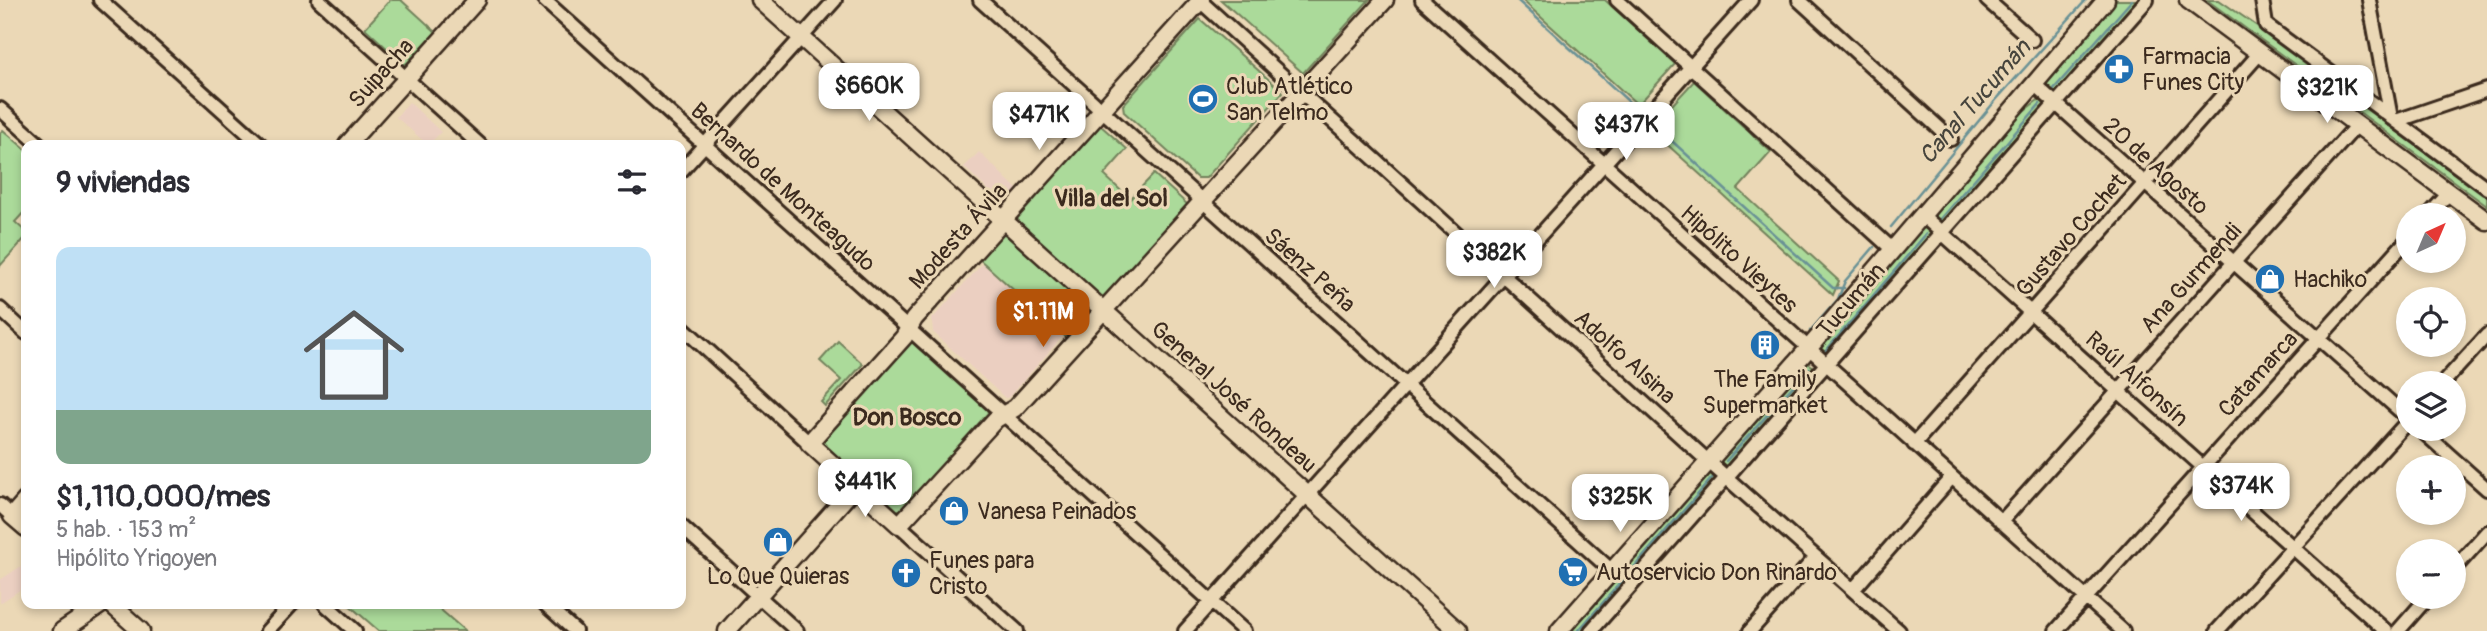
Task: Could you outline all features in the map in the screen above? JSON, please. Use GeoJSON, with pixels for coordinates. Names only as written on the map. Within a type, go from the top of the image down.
{"type":"FeatureCollection","features":[{"type":"Feature","properties":{"kind":"street"},"geometry":{"type":"LineString","coordinates":[[100,0],[255,140]]}},
{"type":"Feature","properties":{"kind":"street"},"geometry":{"type":"LineString","coordinates":[[319,0],[474,140]]}},
{"type":"Feature","properties":{"kind":"street","name":"Suipacha"},"geometry":{"type":"LineString","coordinates":[[351,140],[477,0]]}},
{"type":"Feature","properties":{"kind":"street","name":"Bernardo de Monteagudo"},"geometry":{"type":"LineString","coordinates":[[544,0],[1244,631]]}},
{"type":"Feature","properties":{"kind":"street","name":"General José Rondeau"},"geometry":{"type":"LineString","coordinates":[[760,0],[1458,631]]}},
{"type":"Feature","properties":{"kind":"street"},"geometry":{"type":"LineString","coordinates":[[686,166],[835,0]]}},
{"type":"Feature","properties":{"kind":"street","name":"Sáenz Peña"},"geometry":{"type":"LineString","coordinates":[[979,0],[1612,570]]}},
{"type":"Feature","properties":{"kind":"street","name":"Modesta Ávila"},"geometry":{"type":"LineString","coordinates":[[809,443],[904,337],[914,319],[1200,0]]}},
{"type":"Feature","properties":{"kind":"street","name":"Adolfo Alsina"},"geometry":{"type":"LineString","coordinates":[[1200,0],[1898,631]]}},
{"type":"Feature","properties":{"kind":"street"},"geometry":{"type":"LineString","coordinates":[[899,525],[996,419],[1015,408],[1385,0]]}},
{"type":"Feature","properties":{"kind":"street","name":"Hipólito Vieytes"},"geometry":{"type":"LineString","coordinates":[[1422,0],[2123,631]]}},
{"type":"Feature","properties":{"kind":"street"},"geometry":{"type":"LineString","coordinates":[[1617,0],[1892,249]]}},
{"type":"Feature","properties":{"kind":"street"},"geometry":{"type":"LineString","coordinates":[[1185,631],[1751,0]]}},
{"type":"Feature","properties":{"kind":"street"},"geometry":{"type":"LineString","coordinates":[[1799,0],[1951,139]]}},
{"type":"Feature","properties":{"kind":"street"},"geometry":{"type":"LineString","coordinates":[[1987,0],[2032,40]]}},
{"type":"Feature","properties":{"kind":"street","name":"Tucumán"},"geometry":{"type":"LineString","coordinates":[[1559,631],[1808,349],[2106,0]]}},
{"type":"Feature","properties":{"kind":"street","name":"Tucumán"},"geometry":{"type":"LineString","coordinates":[[1591,631],[2147,0]]}},
{"type":"Feature","properties":{"kind":"street"},"geometry":{"type":"LineString","coordinates":[[2188,0],[2487,221]]}},
{"type":"Feature","properties":{"kind":"street"},"geometry":{"type":"LineString","coordinates":[[2262,0],[2266,26],[2487,188]]}},
{"type":"Feature","properties":{"kind":"street"},"geometry":{"type":"LineString","coordinates":[[2369,0],[2394,120]]}},
{"type":"Feature","properties":{"kind":"street","name":"Gustavo Cochet"},"geometry":{"type":"LineString","coordinates":[[1914,444],[2260,53]]}},
{"type":"Feature","properties":{"kind":"street","name":"20 de Agosto"},"geometry":{"type":"LineString","coordinates":[[2034,84],[2396,409]]}},
{"type":"Feature","properties":{"kind":"street"},"geometry":{"type":"LineString","coordinates":[[2394,120],[2487,90]]}},
{"type":"Feature","properties":{"kind":"street"},"geometry":{"type":"LineString","coordinates":[[0,109],[34,140]]}},
{"type":"Feature","properties":{"kind":"street","name":"Ana Gurmendi"},"geometry":{"type":"LineString","coordinates":[[2001,522],[2357,125]]}},
{"type":"Feature","properties":{"kind":"street"},"geometry":{"type":"LineString","coordinates":[[2440,203],[2449,193]]}},
{"type":"Feature","properties":{"kind":"street","name":"Raúl Alfonsín"},"geometry":{"type":"LineString","coordinates":[[1922,215],[2386,631]]}},
{"type":"Feature","properties":{"kind":"street","name":"Catamarca"},"geometry":{"type":"LineString","coordinates":[[2056,631],[2396,252]]}},
{"type":"Feature","properties":{"kind":"street"},"geometry":{"type":"LineString","coordinates":[[0,309],[21,328]]}},
{"type":"Feature","properties":{"kind":"street"},"geometry":{"type":"LineString","coordinates":[[686,331],[1017,631]]}},
{"type":"Feature","properties":{"kind":"street"},"geometry":{"type":"LineString","coordinates":[[2454,371],[2487,335]]}},
{"type":"Feature","properties":{"kind":"street"},"geometry":{"type":"LineString","coordinates":[[2217,631],[2396,433]]}},
{"type":"Feature","properties":{"kind":"street"},"geometry":{"type":"LineString","coordinates":[[2433,441],[2487,489]]}},
{"type":"Feature","properties":{"kind":"street"},"geometry":{"type":"LineString","coordinates":[[1853,590],[1951,478]]}},
{"type":"Feature","properties":{"kind":"street"},"geometry":{"type":"LineString","coordinates":[[727,631],[856,486]]}},
{"type":"Feature","properties":{"kind":"street"},"geometry":{"type":"LineString","coordinates":[[6,510],[21,524]]}},
{"type":"Feature","properties":{"kind":"street"},"geometry":{"type":"LineString","coordinates":[[686,531],[797,631]]}},
{"type":"Feature","properties":{"kind":"street"},"geometry":{"type":"LineString","coordinates":[[2466,556],[2487,532]]}},
{"type":"Feature","properties":{"kind":"street"},"geometry":{"type":"LineString","coordinates":[[1750,631],[1816,557]]}},
{"type":"Feature","properties":{"kind":"street"},"geometry":{"type":"LineString","coordinates":[[62,631],[95,609]]}},
{"type":"Feature","properties":{"kind":"street"},"geometry":{"type":"LineString","coordinates":[[117,609],[141,631]]}},
{"type":"Feature","properties":{"kind":"street"},"geometry":{"type":"LineString","coordinates":[[267,631],[287,609]]}},
{"type":"Feature","properties":{"kind":"street"},"geometry":{"type":"LineString","coordinates":[[331,609],[355,631]]}},
{"type":"Feature","properties":{"kind":"street"},"geometry":{"type":"LineString","coordinates":[[551,609],[575,631]]}},
{"type":"Feature","properties":{"kind":"street"},"geometry":{"type":"LineString","coordinates":[[2398,631],[2417,609]]}},
{"type":"Feature","properties":{"kind":"shaded area"},"geometry":{"type":"Polygon","coordinates":[[[409,102],[441,132],[433,140],[422,140],[396,117],[409,102]]]}},
{"type":"Feature","properties":{"kind":"shaded area"},"geometry":{"type":"Polygon","coordinates":[[[979,152],[1019,191],[1005,206],[964,167],[979,152]]]}},
{"type":"Feature","properties":{"kind":"shaded area"},"geometry":{"type":"Polygon","coordinates":[[[983,263],[1064,335],[1009,397],[1005,398],[933,332],[932,319],[983,263]]]}},
{"type":"Feature","properties":{"kind":"shaded area"},"geometry":{"type":"Polygon","coordinates":[[[21,566],[21,589],[0,603],[0,580],[21,566]]]}},
{"type":"Feature","properties":{"kind":"green space"},"geometry":{"type":"Polygon","coordinates":[[[390,0],[401,0],[436,32],[405,65],[365,28],[390,0]]]}},
{"type":"Feature","properties":{"kind":"green space","name":"Club Atlético San Telmo"},"geometry":{"type":"Polygon","coordinates":[[[1221,0],[1369,0],[1303,73],[1221,0]]]}},
{"type":"Feature","properties":{"kind":"green space"},"geometry":{"type":"Polygon","coordinates":[[[1522,0],[1605,0],[1675,64],[1638,105],[1522,0]]]}},
{"type":"Feature","properties":{"kind":"green space"},"geometry":{"type":"Polygon","coordinates":[[[2114,0],[2142,0],[2079,66],[2059,93],[2053,95],[2044,86],[2046,79],[2114,0]]]}},
{"type":"Feature","properties":{"kind":"green space"},"geometry":{"type":"Polygon","coordinates":[[[2207,0],[2219,0],[2273,37],[2359,104],[2487,197],[2487,206],[2207,0]]]}},
{"type":"Feature","properties":{"kind":"green space","name":"Club Atlético San Telmo"},"geometry":{"type":"Polygon","coordinates":[[[1200,19],[1283,92],[1206,178],[1197,178],[1124,112],[1123,105],[1200,19]]]}},
{"type":"Feature","properties":{"kind":"green space"},"geometry":{"type":"Polygon","coordinates":[[[1694,81],[1771,152],[1738,189],[1839,281],[1833,295],[1650,129],[1694,81]]]}},
{"type":"Feature","properties":{"kind":"green space"},"geometry":{"type":"Polygon","coordinates":[[[2038,100],[2044,102],[2044,109],[1941,226],[1931,216],[2013,119],[2038,100]]]}},
{"type":"Feature","properties":{"kind":"green space"},"geometry":{"type":"Polygon","coordinates":[[[1100,125],[1127,149],[1104,175],[1130,199],[1154,174],[1188,205],[1103,301],[1014,219],[1100,125]]]}},
{"type":"Feature","properties":{"kind":"green space"},"geometry":{"type":"Polygon","coordinates":[[[3,130],[21,146],[21,215],[15,222],[21,227],[21,243],[0,266],[0,133],[3,130]]]}},
{"type":"Feature","properties":{"kind":"green space"},"geometry":{"type":"Polygon","coordinates":[[[1926,228],[1930,232],[1930,239],[1825,358],[1816,350],[1919,229],[1926,228]]]}},
{"type":"Feature","properties":{"kind":"green space"},"geometry":{"type":"Polygon","coordinates":[[[1001,231],[1088,308],[1088,313],[1066,337],[978,258],[1001,231]]]}},
{"type":"Feature","properties":{"kind":"green space"},"geometry":{"type":"Polygon","coordinates":[[[838,341],[863,364],[825,406],[821,402],[841,380],[820,361],[838,341]]]}},
{"type":"Feature","properties":{"kind":"green space"},"geometry":{"type":"Polygon","coordinates":[[[912,341],[987,409],[988,413],[902,510],[897,510],[823,441],[912,341]]]}},
{"type":"Feature","properties":{"kind":"green space"},"geometry":{"type":"Polygon","coordinates":[[[1808,363],[1814,367],[1814,372],[1727,469],[1723,468],[1719,461],[1803,364],[1808,363]]]}},
{"type":"Feature","properties":{"kind":"green space"},"geometry":{"type":"Polygon","coordinates":[[[1708,473],[1713,473],[1717,480],[1586,631],[1568,631],[1708,473]]]}},
{"type":"Feature","properties":{"kind":"green space"},"geometry":{"type":"Polygon","coordinates":[[[354,609],[440,609],[465,631],[379,631],[354,609]]]}},
{"type":"Feature","properties":{"kind":"waterway"},"geometry":{"type":"LineString","coordinates":[[1517,0],[1639,111]]}},
{"type":"Feature","properties":{"kind":"waterway","name":"Canal Tucumán"},"geometry":{"type":"LineString","coordinates":[[1891,227],[1996,100],[2086,0]]}},
{"type":"Feature","properties":{"kind":"waterway","name":"Canal Tucumán"},"geometry":{"type":"LineString","coordinates":[[2052,91],[2132,0]]}},
{"type":"Feature","properties":{"kind":"waterway","name":"Canal Tucumán"},"geometry":{"type":"LineString","coordinates":[[1939,220],[2040,104]]}},
{"type":"Feature","properties":{"kind":"waterway"},"geometry":{"type":"LineString","coordinates":[[1650,121],[1833,288],[1844,288]]}},
{"type":"Feature","properties":{"kind":"waterway","name":"Canal Tucumán"},"geometry":{"type":"LineString","coordinates":[[1823,354],[1926,234]]}},
{"type":"Feature","properties":{"kind":"waterway","name":"Canal Tucumán"},"geometry":{"type":"LineString","coordinates":[[1810,331],[1838,299],[1845,281],[1874,247]]}},
{"type":"Feature","properties":{"kind":"waterway","name":"Canal Tucumán"},"geometry":{"type":"LineString","coordinates":[[1726,461],[1809,368]]}},
{"type":"Feature","properties":{"kind":"waterway","name":"Canal Tucumán"},"geometry":{"type":"LineString","coordinates":[[1578,631],[1712,478]]}},
{"type":"Feature","properties":{"kind":"place","name":"Farmacia Funes City"},"geometry":{"type":"Point","coordinates":[2119,69]}},
{"type":"Feature","properties":{"kind":"place","name":"Club Atlético San Telmo"},"geometry":{"type":"Point","coordinates":[1203,99]}},
{"type":"Feature","properties":{"kind":"place","name":"Hachiko"},"geometry":{"type":"Point","coordinates":[2270,279]}},
{"type":"Feature","properties":{"kind":"place","name":"The Family Supermarket"},"geometry":{"type":"Point","coordinates":[1765,345]}},
{"type":"Feature","properties":{"kind":"place","name":"Vanesa Peinados"},"geometry":{"type":"Point","coordinates":[954,511]}},
{"type":"Feature","properties":{"kind":"place","name":"Lo Que Quieras"},"geometry":{"type":"Point","coordinates":[778,542]}},
{"type":"Feature","properties":{"kind":"place","name":"Autoservicio Don Rinardo"},"geometry":{"type":"Point","coordinates":[1573,572]}},
{"type":"Feature","properties":{"kind":"place","name":"Funes para Cristo"},"geometry":{"type":"Point","coordinates":[906,573]}},
{"type":"Feature","properties":{"kind":"district","name":"Villa del Sol"},"geometry":{"type":"Point","coordinates":[1111,198]}},
{"type":"Feature","properties":{"kind":"district","name":"Don Bosco"},"geometry":{"type":"Point","coordinates":[907,417]}}]}
